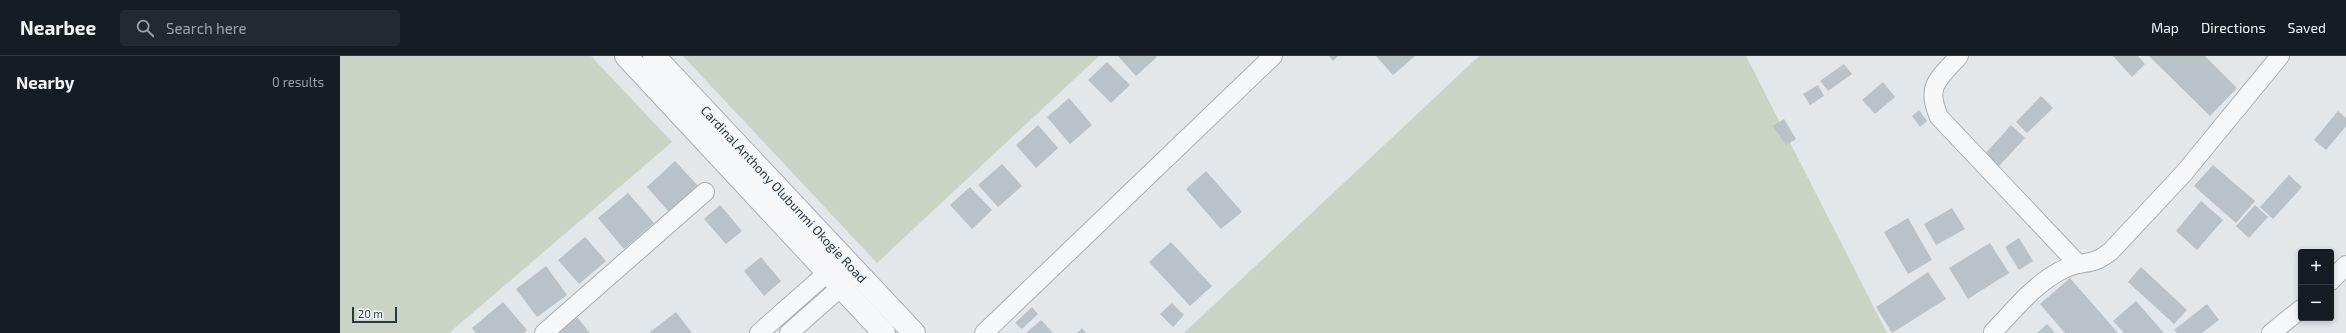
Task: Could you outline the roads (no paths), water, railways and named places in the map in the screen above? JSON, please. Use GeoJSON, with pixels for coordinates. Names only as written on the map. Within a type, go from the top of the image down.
{"type":"FeatureCollection","features":[{"type":"Feature","properties":{"kind":"street","name":"Cardinal Anthony Olubunmi Okogie Road"},"geometry":{"type":"LineString","coordinates":[[626,56],[884,333]]}},
{"type":"Feature","properties":{"kind":"street","name":"Cardinal Anthony Olubunmi Okogie Road"},"geometry":{"type":"LineString","coordinates":[[654,56],[914,333]]}},
{"type":"Feature","properties":{"kind":"street"},"geometry":{"type":"LineString","coordinates":[[984,333],[1273,56]]}},
{"type":"Feature","properties":{"kind":"street"},"geometry":{"type":"LineString","coordinates":[[1959,56],[1933,89],[1932,102],[1939,117],[2078,264]]}},
{"type":"Feature","properties":{"kind":"street"},"geometry":{"type":"LineString","coordinates":[[1992,332],[2031,293],[2063,269],[2078,264],[2085,265],[2099,261],[2111,251],[2184,173],[2280,56]]}},
{"type":"Feature","properties":{"kind":"street"},"geometry":{"type":"LineString","coordinates":[[544,333],[705,192]]}},
{"type":"Feature","properties":{"kind":"street"},"geometry":{"type":"LineString","coordinates":[[2334,278],[2346,265]]}},
{"type":"Feature","properties":{"kind":"street"},"geometry":{"type":"LineString","coordinates":[[759,333],[834,280]]}},
{"type":"Feature","properties":{"kind":"street"},"geometry":{"type":"LineString","coordinates":[[789,333],[834,280]]}},
{"type":"Feature","properties":{"kind":"street"},"geometry":{"type":"LineString","coordinates":[[2271,333],[2298,311]]}}]}
